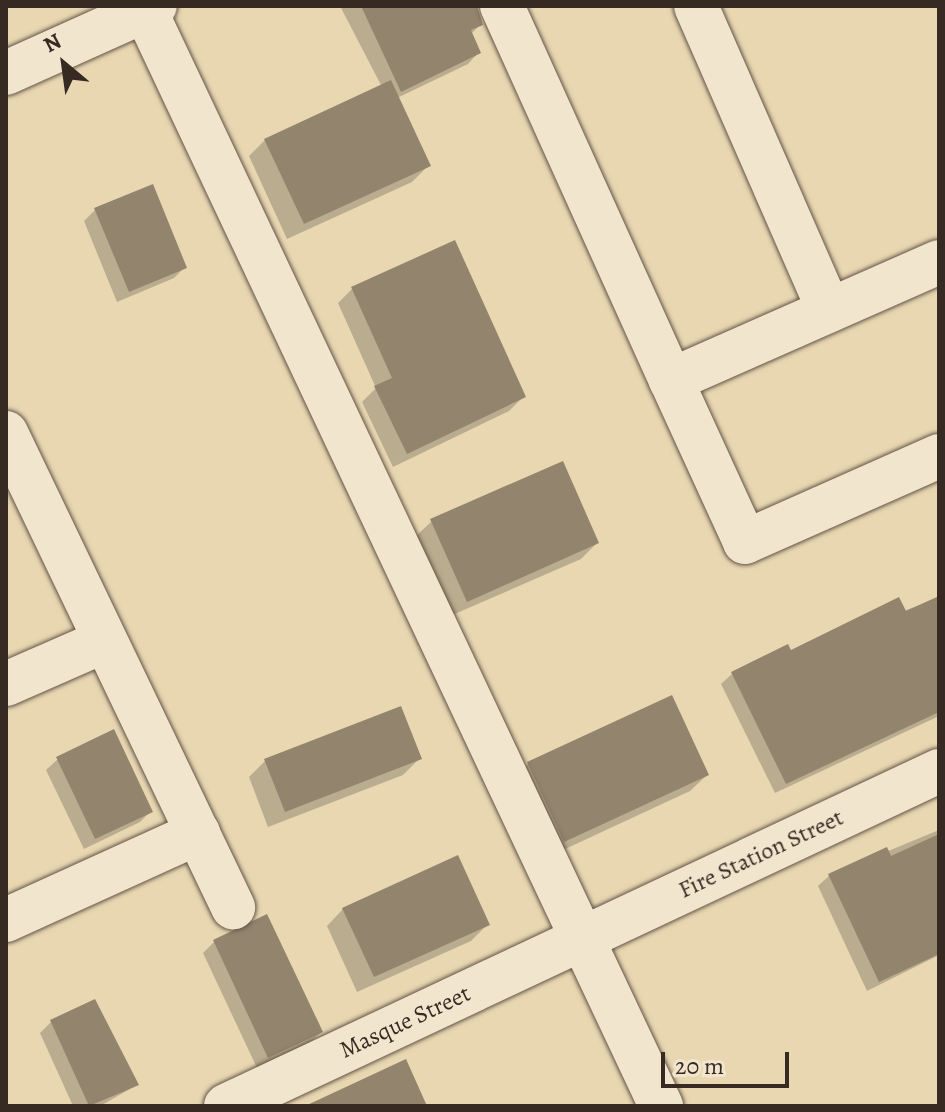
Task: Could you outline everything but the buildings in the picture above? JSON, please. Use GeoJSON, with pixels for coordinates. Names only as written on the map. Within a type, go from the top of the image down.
{"type":"FeatureCollection","features":[{"type":"Feature","properties":{"kind":"street"},"geometry":{"type":"LineString","coordinates":[[502,6],[745,542],[939,456]]}},
{"type":"Feature","properties":{"kind":"street"},"geometry":{"type":"LineString","coordinates":[[696,6],[829,310]]}},
{"type":"Feature","properties":{"kind":"street"},"geometry":{"type":"LineString","coordinates":[[6,73],[148,7],[661,1106]]}},
{"type":"Feature","properties":{"kind":"street"},"geometry":{"type":"LineString","coordinates":[[671,380],[939,262]]}},
{"type":"Feature","properties":{"kind":"street"},"geometry":{"type":"LineString","coordinates":[[6,433],[102,642],[233,907]]}},
{"type":"Feature","properties":{"kind":"street"},"geometry":{"type":"LineString","coordinates":[[6,684],[102,642]]}},
{"type":"Feature","properties":{"kind":"street","name":"Fire Station Street"},"geometry":{"type":"LineString","coordinates":[[583,938],[939,771]]}},
{"type":"Feature","properties":{"kind":"street"},"geometry":{"type":"LineString","coordinates":[[6,920],[198,833]]}},
{"type":"Feature","properties":{"kind":"street","name":"Masque Street"},"geometry":{"type":"LineString","coordinates":[[226,1106],[583,938]]}}]}
